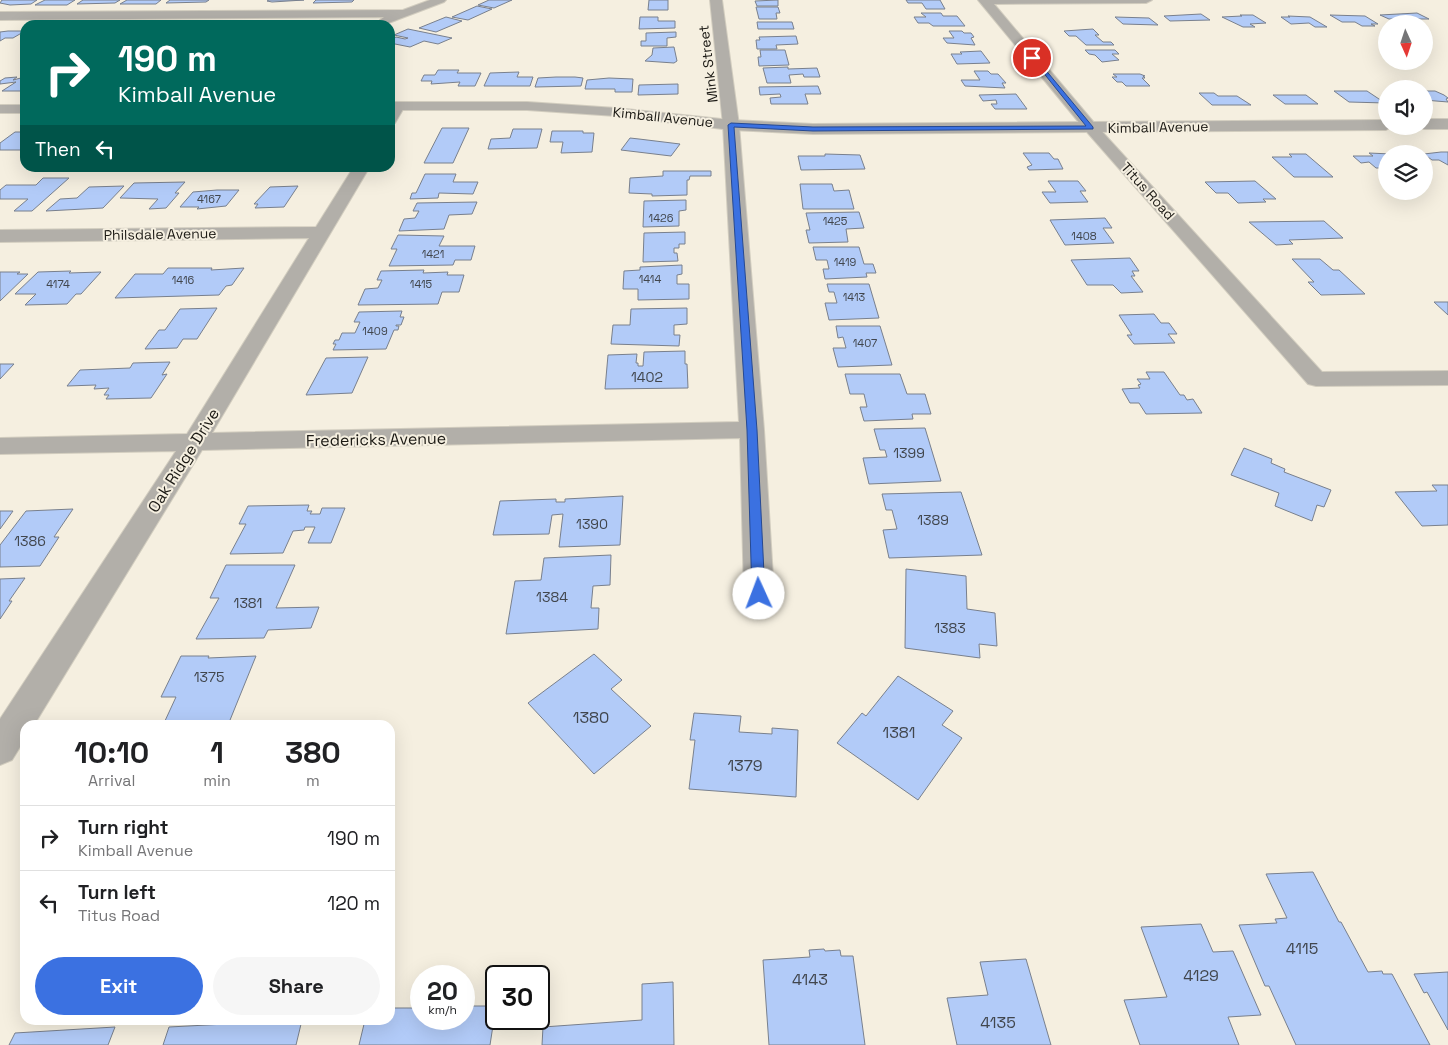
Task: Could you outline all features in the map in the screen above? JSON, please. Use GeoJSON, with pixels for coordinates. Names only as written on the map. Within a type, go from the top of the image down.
{"type":"FeatureCollection","features":[{"type":"Feature","properties":{"kind":"street"},"geometry":{"type":"LineString","coordinates":[[386,20],[440,0]]}},
{"type":"Feature","properties":{"kind":"street","name":"Mink Street"},"geometry":{"type":"LineString","coordinates":[[716,0],[731,125],[752,430],[759,594]]}},
{"type":"Feature","properties":{"kind":"street"},"geometry":{"type":"LineString","coordinates":[[985,1],[1146,0]]}},
{"type":"Feature","properties":{"kind":"street","name":"Titus Road"},"geometry":{"type":"LineString","coordinates":[[985,1],[1091,128],[1316,379],[1448,378]]}},
{"type":"Feature","properties":{"kind":"street"},"geometry":{"type":"LineString","coordinates":[[0,16],[403,13]]}},
{"type":"Feature","properties":{"kind":"street","name":"Kimball Avenue"},"geometry":{"type":"LineString","coordinates":[[395,106],[527,106],[616,112],[731,125],[813,129],[1378,125]]}},
{"type":"Feature","properties":{"kind":"street"},"geometry":{"type":"LineString","coordinates":[[0,109],[20,109]]}},
{"type":"Feature","properties":{"kind":"street"},"geometry":{"type":"LineString","coordinates":[[1433,124],[1448,124]]}},
{"type":"Feature","properties":{"kind":"street","name":"Oak Ridge Drive"},"geometry":{"type":"LineString","coordinates":[[0,749],[194,443],[358,172]]}},
{"type":"Feature","properties":{"kind":"street","name":"Philsdale Avenue"},"geometry":{"type":"LineString","coordinates":[[0,236],[321,232]]}},
{"type":"Feature","properties":{"kind":"street","name":"Fredericks Avenue"},"geometry":{"type":"LineString","coordinates":[[0,446],[752,430]]}},
{"type":"Feature","properties":{"kind":"building"},"geometry":{"type":"Polygon","coordinates":[[[2,0],[37,0],[31,4],[10,5],[0,3],[2,0]]]}},
{"type":"Feature","properties":{"kind":"building"},"geometry":{"type":"Polygon","coordinates":[[[45,0],[75,0],[67,5],[35,5],[45,0]]]}},
{"type":"Feature","properties":{"kind":"building"},"geometry":{"type":"Polygon","coordinates":[[[83,0],[120,0],[115,3],[77,4],[83,0]]]}},
{"type":"Feature","properties":{"kind":"building"},"geometry":{"type":"Polygon","coordinates":[[[127,0],[161,0],[156,4],[120,4],[127,0]]]}},
{"type":"Feature","properties":{"kind":"building"},"geometry":{"type":"Polygon","coordinates":[[[170,0],[209,0],[206,2],[166,3],[170,0]]]}},
{"type":"Feature","properties":{"kind":"building"},"geometry":{"type":"Polygon","coordinates":[[[269,0],[304,0],[267,1],[269,0]]]}},
{"type":"Feature","properties":{"kind":"building"},"geometry":{"type":"Polygon","coordinates":[[[316,0],[354,0],[352,2],[313,3],[316,0]]]}},
{"type":"Feature","properties":{"kind":"building"},"geometry":{"type":"Polygon","coordinates":[[[489,0],[512,0],[494,8],[478,5],[489,0]]]}},
{"type":"Feature","properties":{"kind":"building"},"geometry":{"type":"Polygon","coordinates":[[[649,0],[668,0],[668,10],[648,10],[649,0]]]}},
{"type":"Feature","properties":{"kind":"building"},"geometry":{"type":"Polygon","coordinates":[[[778,0],[778,6],[757,6],[755,1],[778,0]]]}},
{"type":"Feature","properties":{"kind":"building"},"geometry":{"type":"Polygon","coordinates":[[[906,0],[940,0],[945,9],[926,9],[922,3],[908,3],[906,0]]]}},
{"type":"Feature","properties":{"kind":"building"},"geometry":{"type":"Polygon","coordinates":[[[477,6],[492,9],[468,20],[452,17],[477,6]]]}},
{"type":"Feature","properties":{"kind":"building"},"geometry":{"type":"Polygon","coordinates":[[[756,7],[778,7],[780,13],[776,13],[777,19],[759,19],[756,7]]]}},
{"type":"Feature","properties":{"kind":"building"},"geometry":{"type":"Polygon","coordinates":[[[921,13],[941,13],[943,16],[957,16],[965,26],[933,26],[929,23],[918,23],[914,17],[926,17],[921,13]]]}},
{"type":"Feature","properties":{"kind":"building"},"geometry":{"type":"Polygon","coordinates":[[[1417,13],[1421,15],[1380,15],[1417,13]]]}},
{"type":"Feature","properties":{"kind":"building"},"geometry":{"type":"Polygon","coordinates":[[[1201,14],[1210,20],[1170,21],[1164,16],[1201,14]]]}},
{"type":"Feature","properties":{"kind":"building"},"geometry":{"type":"Polygon","coordinates":[[[1240,15],[1253,15],[1266,23],[1250,24],[1255,27],[1243,27],[1222,17],[1242,16],[1240,15]]]}},
{"type":"Feature","properties":{"kind":"building"},"geometry":{"type":"Polygon","coordinates":[[[1330,15],[1365,16],[1378,24],[1371,24],[1375,26],[1362,26],[1355,22],[1342,22],[1330,15]]]}},
{"type":"Feature","properties":{"kind":"building"},"geometry":{"type":"Polygon","coordinates":[[[1288,16],[1310,17],[1327,27],[1315,27],[1309,23],[1291,24],[1281,17],[1290,17],[1288,16]]]}},
{"type":"Feature","properties":{"kind":"building"},"geometry":{"type":"Polygon","coordinates":[[[446,17],[462,21],[436,32],[419,28],[446,17]]]}},
{"type":"Feature","properties":{"kind":"building"},"geometry":{"type":"Polygon","coordinates":[[[640,17],[658,17],[658,21],[675,21],[675,28],[639,29],[640,17]]]}},
{"type":"Feature","properties":{"kind":"building"},"geometry":{"type":"Polygon","coordinates":[[[1115,17],[1149,18],[1158,25],[1123,24],[1115,17]]]}},
{"type":"Feature","properties":{"kind":"building"},"geometry":{"type":"Polygon","coordinates":[[[757,22],[792,22],[794,29],[758,29],[757,22]]]}},
{"type":"Feature","properties":{"kind":"building"},"geometry":{"type":"Polygon","coordinates":[[[408,29],[452,38],[438,44],[424,41],[410,47],[395,44],[396,37],[408,38],[395,35],[408,29]]]}},
{"type":"Feature","properties":{"kind":"building"},"geometry":{"type":"Polygon","coordinates":[[[1093,29],[1099,35],[1095,35],[1103,42],[1111,42],[1114,45],[1086,45],[1076,36],[1069,36],[1064,31],[1093,29]]]}},
{"type":"Feature","properties":{"kind":"building"},"geometry":{"type":"Polygon","coordinates":[[[20,31],[20,34],[13,38],[5,38],[0,41],[0,32],[20,31]]]}},
{"type":"Feature","properties":{"kind":"building"},"geometry":{"type":"Polygon","coordinates":[[[949,31],[971,33],[974,37],[971,38],[975,45],[947,43],[943,38],[954,38],[949,31]]]}},
{"type":"Feature","properties":{"kind":"building"},"geometry":{"type":"Polygon","coordinates":[[[676,32],[676,37],[667,38],[667,46],[641,46],[641,41],[646,41],[646,33],[676,32]]]}},
{"type":"Feature","properties":{"kind":"building"},"geometry":{"type":"Polygon","coordinates":[[[796,36],[798,44],[776,45],[777,49],[757,49],[756,40],[760,40],[759,37],[796,36]]]}},
{"type":"Feature","properties":{"kind":"building"},"geometry":{"type":"Polygon","coordinates":[[[674,47],[677,61],[674,63],[645,61],[652,55],[653,48],[674,47]]]}},
{"type":"Feature","properties":{"kind":"building"},"geometry":{"type":"Polygon","coordinates":[[[760,50],[785,50],[789,65],[759,66],[758,57],[761,57],[760,50]]]}},
{"type":"Feature","properties":{"kind":"building"},"geometry":{"type":"Polygon","coordinates":[[[1085,50],[1115,50],[1119,54],[1112,54],[1119,60],[1102,62],[1095,55],[1089,54],[1085,50]]]}},
{"type":"Feature","properties":{"kind":"building"},"geometry":{"type":"Polygon","coordinates":[[[981,51],[990,63],[957,64],[951,54],[962,54],[960,52],[981,51]]]}},
{"type":"Feature","properties":{"kind":"building"},"geometry":{"type":"Polygon","coordinates":[[[788,67],[788,69],[817,68],[820,77],[804,77],[803,74],[789,75],[791,83],[767,83],[763,68],[788,67]]]}},
{"type":"Feature","properties":{"kind":"building"},"geometry":{"type":"Polygon","coordinates":[[[438,70],[459,70],[457,73],[481,73],[475,86],[458,86],[460,82],[431,84],[432,81],[421,81],[424,75],[435,75],[438,70]]]}},
{"type":"Feature","properties":{"kind":"building"},"geometry":{"type":"Polygon","coordinates":[[[974,71],[988,71],[991,74],[998,74],[1006,83],[1002,83],[1005,88],[965,86],[961,80],[980,80],[974,71]]]}},
{"type":"Feature","properties":{"kind":"building"},"geometry":{"type":"Polygon","coordinates":[[[519,72],[517,77],[533,77],[530,86],[484,86],[490,73],[519,72]]]}},
{"type":"Feature","properties":{"kind":"building"},"geometry":{"type":"Polygon","coordinates":[[[1113,74],[1140,74],[1145,76],[1143,76],[1145,78],[1142,78],[1150,86],[1126,86],[1122,82],[1117,82],[1112,77],[1117,77],[1113,74]]]}},
{"type":"Feature","properties":{"kind":"building"},"geometry":{"type":"Polygon","coordinates":[[[17,77],[13,80],[20,78],[20,91],[2,91],[16,82],[0,84],[0,81],[5,78],[17,77]]]}},
{"type":"Feature","properties":{"kind":"building"},"geometry":{"type":"Polygon","coordinates":[[[538,78],[583,78],[581,86],[535,87],[538,78]]]}},
{"type":"Feature","properties":{"kind":"building"},"geometry":{"type":"Polygon","coordinates":[[[609,78],[633,79],[632,92],[615,92],[615,89],[585,89],[587,80],[609,78]]]}},
{"type":"Feature","properties":{"kind":"building"},"geometry":{"type":"Polygon","coordinates":[[[678,84],[678,94],[638,95],[639,85],[678,84]]]}},
{"type":"Feature","properties":{"kind":"building"},"geometry":{"type":"Polygon","coordinates":[[[818,86],[821,94],[805,94],[808,104],[771,104],[770,98],[781,97],[780,94],[760,95],[759,87],[818,86]]]}},
{"type":"Feature","properties":{"kind":"building"},"geometry":{"type":"Polygon","coordinates":[[[1334,91],[1367,91],[1378,98],[1378,103],[1349,102],[1334,91]]]}},
{"type":"Feature","properties":{"kind":"building"},"geometry":{"type":"Polygon","coordinates":[[[1433,91],[1444,95],[1448,98],[1446,99],[1448,102],[1433,101],[1433,91]]]}},
{"type":"Feature","properties":{"kind":"building"},"geometry":{"type":"Polygon","coordinates":[[[1199,93],[1237,96],[1251,105],[1212,105],[1199,93]]]}},
{"type":"Feature","properties":{"kind":"building"},"geometry":{"type":"Polygon","coordinates":[[[1016,94],[1027,109],[995,109],[991,104],[997,104],[996,100],[983,101],[979,95],[1016,94]]]}},
{"type":"Feature","properties":{"kind":"building"},"geometry":{"type":"Polygon","coordinates":[[[1273,95],[1306,95],[1318,104],[1285,104],[1273,95]]]}},
{"type":"Feature","properties":{"kind":"building"},"geometry":{"type":"Polygon","coordinates":[[[442,128],[469,128],[453,163],[424,163],[442,128]]]}},
{"type":"Feature","properties":{"kind":"building"},"geometry":{"type":"Polygon","coordinates":[[[513,129],[542,129],[537,148],[488,149],[491,139],[510,138],[513,129]]]}},
{"type":"Feature","properties":{"kind":"building"},"geometry":{"type":"Polygon","coordinates":[[[552,131],[594,133],[592,152],[561,153],[563,142],[550,142],[552,131]]]}},
{"type":"Feature","properties":{"kind":"building"},"geometry":{"type":"Polygon","coordinates":[[[15,132],[20,132],[20,150],[0,150],[0,143],[15,132]]]}},
{"type":"Feature","properties":{"kind":"building"},"geometry":{"type":"Polygon","coordinates":[[[630,138],[680,144],[671,156],[621,150],[630,138]]]}},
{"type":"Feature","properties":{"kind":"building"},"geometry":{"type":"Polygon","coordinates":[[[1448,152],[1448,165],[1439,160],[1433,160],[1433,153],[1448,152]]]}},
{"type":"Feature","properties":{"kind":"building"},"geometry":{"type":"Polygon","coordinates":[[[1023,153],[1049,153],[1054,159],[1058,159],[1063,169],[1029,170],[1027,167],[1032,165],[1023,153]]]}},
{"type":"Feature","properties":{"kind":"building"},"geometry":{"type":"Polygon","coordinates":[[[1369,153],[1378,153],[1378,168],[1369,162],[1361,163],[1353,156],[1373,156],[1369,153]]]}},
{"type":"Feature","properties":{"kind":"building"},"geometry":{"type":"Polygon","coordinates":[[[825,154],[860,155],[865,169],[801,170],[798,156],[825,156],[825,154]]]}},
{"type":"Feature","properties":{"kind":"building"},"geometry":{"type":"Polygon","coordinates":[[[1289,154],[1306,154],[1333,177],[1294,177],[1272,157],[1292,157],[1289,154]]]}},
{"type":"Feature","properties":{"kind":"building"},"geometry":{"type":"Polygon","coordinates":[[[663,171],[711,171],[711,176],[690,176],[689,180],[687,180],[687,195],[652,196],[652,194],[629,193],[630,178],[663,176],[663,171]]]}},
{"type":"Feature","properties":{"kind":"building"},"geometry":{"type":"Polygon","coordinates":[[[425,174],[456,174],[453,182],[478,182],[473,194],[439,193],[438,198],[410,199],[412,193],[416,193],[425,174]]]}},
{"type":"Feature","properties":{"kind":"building"},"geometry":{"type":"Polygon","coordinates":[[[43,178],[69,178],[32,211],[14,211],[28,199],[0,199],[0,190],[6,185],[36,185],[43,178]]]}},
{"type":"Feature","properties":{"kind":"building"},"geometry":{"type":"Polygon","coordinates":[[[1048,181],[1078,181],[1086,191],[1080,191],[1088,202],[1050,203],[1042,192],[1056,192],[1048,181]]]}},
{"type":"Feature","properties":{"kind":"building"},"geometry":{"type":"Polygon","coordinates":[[[1255,181],[1276,199],[1263,199],[1266,202],[1238,203],[1228,193],[1216,193],[1205,182],[1255,181]]]}},
{"type":"Feature","properties":{"kind":"building"},"geometry":{"type":"Polygon","coordinates":[[[185,182],[175,193],[179,193],[166,208],[149,209],[158,199],[120,198],[134,183],[185,182]]]}},
{"type":"Feature","properties":{"kind":"building"},"geometry":{"type":"Polygon","coordinates":[[[800,184],[832,184],[834,191],[849,190],[854,209],[803,209],[800,184]]]}},
{"type":"Feature","properties":{"kind":"building"},"geometry":{"type":"Polygon","coordinates":[[[124,186],[103,208],[46,211],[60,199],[77,198],[89,187],[124,186]]]}},
{"type":"Feature","properties":{"kind":"building"},"geometry":{"type":"Polygon","coordinates":[[[298,186],[284,207],[255,208],[258,204],[254,204],[270,187],[298,186]]]}},
{"type":"Feature","properties":{"kind":"building"},"geometry":{"type":"Polygon","coordinates":[[[239,190],[226,206],[197,209],[199,207],[180,207],[193,192],[239,190]]]}},
{"type":"Feature","properties":{"kind":"building"},"geometry":{"type":"Polygon","coordinates":[[[686,200],[686,210],[679,211],[679,226],[643,227],[644,201],[686,200]]]}},
{"type":"Feature","properties":{"kind":"building"},"geometry":{"type":"Polygon","coordinates":[[[477,202],[472,214],[449,215],[444,229],[399,231],[404,219],[415,218],[419,211],[413,211],[417,203],[477,202]]]}},
{"type":"Feature","properties":{"kind":"building"},"geometry":{"type":"Polygon","coordinates":[[[859,212],[864,228],[846,229],[848,242],[809,243],[806,230],[810,230],[806,213],[859,212]]]}},
{"type":"Feature","properties":{"kind":"building"},"geometry":{"type":"Polygon","coordinates":[[[1105,218],[1112,228],[1103,228],[1114,243],[1065,245],[1050,220],[1105,218]]]}},
{"type":"Feature","properties":{"kind":"building"},"geometry":{"type":"Polygon","coordinates":[[[1324,221],[1343,238],[1289,240],[1293,244],[1276,245],[1249,222],[1324,221]]]}},
{"type":"Feature","properties":{"kind":"building"},"geometry":{"type":"Polygon","coordinates":[[[685,232],[685,244],[679,244],[679,248],[674,248],[678,261],[643,262],[644,233],[685,232]]]}},
{"type":"Feature","properties":{"kind":"building"},"geometry":{"type":"Polygon","coordinates":[[[398,235],[444,236],[439,246],[475,246],[471,260],[455,260],[453,265],[389,266],[397,249],[391,249],[398,235]]]}},
{"type":"Feature","properties":{"kind":"building"},"geometry":{"type":"Polygon","coordinates":[[[813,247],[859,247],[864,264],[873,264],[876,273],[866,273],[867,277],[825,279],[823,269],[829,269],[827,260],[816,260],[813,247]]]}},
{"type":"Feature","properties":{"kind":"building"},"geometry":{"type":"Polygon","coordinates":[[[1130,258],[1139,271],[1132,271],[1135,276],[1131,276],[1143,292],[1121,293],[1113,285],[1087,285],[1071,260],[1130,258]]]}},
{"type":"Feature","properties":{"kind":"building"},"geometry":{"type":"Polygon","coordinates":[[[1292,259],[1320,259],[1333,270],[1339,270],[1365,294],[1321,295],[1308,282],[1314,282],[1292,259]]]}},
{"type":"Feature","properties":{"kind":"building"},"geometry":{"type":"Polygon","coordinates":[[[682,265],[682,274],[677,275],[677,284],[689,284],[689,299],[638,300],[638,289],[623,289],[624,271],[640,270],[640,267],[682,265]]]}},
{"type":"Feature","properties":{"kind":"building"},"geometry":{"type":"Polygon","coordinates":[[[168,268],[212,268],[211,270],[244,268],[232,285],[226,286],[219,295],[115,298],[135,274],[163,274],[168,268]]]}},
{"type":"Feature","properties":{"kind":"building"},"geometry":{"type":"Polygon","coordinates":[[[424,270],[423,273],[448,272],[447,275],[464,275],[459,292],[442,292],[438,304],[358,305],[365,289],[378,288],[382,280],[377,280],[381,271],[424,270]]]}},
{"type":"Feature","properties":{"kind":"building"},"geometry":{"type":"Polygon","coordinates":[[[71,271],[69,273],[101,272],[81,294],[76,294],[67,304],[25,305],[36,294],[15,294],[38,272],[71,271]]]}},
{"type":"Feature","properties":{"kind":"building"},"geometry":{"type":"Polygon","coordinates":[[[0,272],[28,274],[0,301],[0,272]]]}},
{"type":"Feature","properties":{"kind":"building"},"geometry":{"type":"Polygon","coordinates":[[[827,284],[869,284],[879,318],[829,320],[825,303],[837,303],[834,292],[829,292],[827,284]]]}},
{"type":"Feature","properties":{"kind":"building"},"geometry":{"type":"Polygon","coordinates":[[[1434,302],[1448,302],[1448,315],[1434,302]]]}},
{"type":"Feature","properties":{"kind":"building"},"geometry":{"type":"Polygon","coordinates":[[[217,308],[197,339],[183,339],[177,348],[145,349],[159,330],[165,330],[180,309],[217,308]]]}},
{"type":"Feature","properties":{"kind":"building"},"geometry":{"type":"Polygon","coordinates":[[[687,308],[687,324],[674,325],[674,335],[680,335],[679,346],[611,344],[613,325],[630,325],[631,309],[687,308]]]}},
{"type":"Feature","properties":{"kind":"building"},"geometry":{"type":"Polygon","coordinates":[[[402,311],[400,317],[404,317],[401,325],[396,325],[399,326],[398,330],[394,330],[386,349],[333,350],[336,344],[333,344],[335,340],[339,340],[342,333],[355,333],[360,322],[354,322],[359,312],[402,311]]]}},
{"type":"Feature","properties":{"kind":"building"},"geometry":{"type":"Polygon","coordinates":[[[1154,314],[1161,323],[1169,323],[1177,334],[1168,334],[1175,343],[1134,344],[1127,335],[1132,335],[1119,315],[1154,314]]]}},
{"type":"Feature","properties":{"kind":"building"},"geometry":{"type":"Polygon","coordinates":[[[836,326],[880,326],[892,365],[838,367],[833,348],[846,348],[843,337],[838,338],[836,326]]]}},
{"type":"Feature","properties":{"kind":"building"},"geometry":{"type":"Polygon","coordinates":[[[685,351],[688,388],[605,389],[608,355],[637,354],[636,363],[638,363],[638,366],[643,366],[644,352],[685,351]]]}},
{"type":"Feature","properties":{"kind":"building"},"geometry":{"type":"Polygon","coordinates":[[[368,357],[352,393],[306,395],[326,358],[368,357]]]}},
{"type":"Feature","properties":{"kind":"building"},"geometry":{"type":"Polygon","coordinates":[[[170,362],[162,375],[167,374],[151,398],[106,399],[109,395],[104,395],[109,388],[94,389],[96,385],[67,386],[80,370],[130,368],[133,363],[170,362]]]}},
{"type":"Feature","properties":{"kind":"building"},"geometry":{"type":"Polygon","coordinates":[[[0,364],[14,364],[0,379],[0,364]]]}},
{"type":"Feature","properties":{"kind":"building"},"geometry":{"type":"Polygon","coordinates":[[[1146,372],[1164,372],[1180,395],[1184,395],[1187,400],[1193,399],[1202,413],[1146,414],[1139,403],[1130,403],[1122,389],[1140,388],[1138,385],[1141,384],[1137,379],[1150,379],[1146,372]]]}},
{"type":"Feature","properties":{"kind":"building"},"geometry":{"type":"Polygon","coordinates":[[[845,374],[900,374],[907,394],[925,394],[931,414],[912,414],[913,419],[864,421],[860,407],[867,407],[864,394],[850,394],[845,374]]]}},
{"type":"Feature","properties":{"kind":"building"},"geometry":{"type":"Polygon","coordinates":[[[925,428],[941,481],[869,484],[863,458],[887,457],[885,450],[880,450],[874,429],[925,428]]]}},
{"type":"Feature","properties":{"kind":"building"},"geometry":{"type":"Polygon","coordinates":[[[1244,448],[1272,459],[1271,463],[1285,469],[1284,472],[1331,490],[1324,507],[1317,505],[1312,521],[1275,506],[1279,493],[1231,475],[1244,448]]]}},
{"type":"Feature","properties":{"kind":"building"},"geometry":{"type":"Polygon","coordinates":[[[1432,485],[1448,485],[1448,525],[1422,526],[1395,492],[1437,491],[1432,485]]]}},
{"type":"Feature","properties":{"kind":"building"},"geometry":{"type":"Polygon","coordinates":[[[961,492],[982,555],[889,558],[883,530],[897,529],[892,510],[886,510],[882,494],[961,492]]]}},
{"type":"Feature","properties":{"kind":"building"},"geometry":{"type":"Polygon","coordinates":[[[623,496],[620,545],[559,547],[563,514],[552,515],[549,534],[493,535],[500,501],[556,499],[556,502],[565,502],[565,499],[623,496]]]}},
{"type":"Feature","properties":{"kind":"building"},"geometry":{"type":"Polygon","coordinates":[[[309,505],[307,511],[312,511],[310,514],[320,514],[322,508],[345,508],[331,543],[308,543],[315,527],[305,527],[304,530],[293,531],[283,553],[230,554],[246,524],[239,524],[248,506],[309,505]]]}},
{"type":"Feature","properties":{"kind":"building"},"geometry":{"type":"Polygon","coordinates":[[[73,509],[54,537],[59,537],[40,566],[0,567],[0,545],[26,511],[73,509]]]}},
{"type":"Feature","properties":{"kind":"building"},"geometry":{"type":"Polygon","coordinates":[[[0,511],[13,511],[0,529],[0,511]]]}},
{"type":"Feature","properties":{"kind":"building"},"geometry":{"type":"Polygon","coordinates":[[[611,555],[610,585],[593,586],[591,608],[599,608],[598,629],[506,634],[515,581],[541,580],[544,558],[611,555]]]}},
{"type":"Feature","properties":{"kind":"building"},"geometry":{"type":"Polygon","coordinates":[[[226,565],[295,565],[276,608],[319,607],[311,628],[268,630],[264,638],[196,639],[219,598],[210,598],[226,565]]]}},
{"type":"Feature","properties":{"kind":"building"},"geometry":{"type":"Polygon","coordinates":[[[906,569],[966,576],[967,609],[995,613],[997,646],[979,644],[980,658],[905,648],[906,569]]]}},
{"type":"Feature","properties":{"kind":"building"},"geometry":{"type":"Polygon","coordinates":[[[25,578],[9,601],[12,601],[0,619],[0,579],[25,578]]]}},
{"type":"Feature","properties":{"kind":"building"},"geometry":{"type":"Polygon","coordinates":[[[594,654],[622,680],[611,689],[651,726],[594,774],[528,703],[594,654]]]}},
{"type":"Feature","properties":{"kind":"building"},"geometry":{"type":"Polygon","coordinates":[[[181,656],[209,656],[208,658],[256,656],[230,720],[165,720],[176,697],[161,697],[181,656]]]}},
{"type":"Feature","properties":{"kind":"building"},"geometry":{"type":"Polygon","coordinates":[[[898,676],[953,711],[942,725],[962,738],[918,800],[837,743],[862,713],[866,716],[898,676]]]}},
{"type":"Feature","properties":{"kind":"building"},"geometry":{"type":"Polygon","coordinates":[[[694,713],[741,716],[739,732],[772,734],[772,728],[798,730],[796,797],[689,789],[695,740],[690,740],[694,713]]]}},
{"type":"Feature","properties":{"kind":"building"},"geometry":{"type":"Polygon","coordinates":[[[1313,872],[1368,972],[1382,971],[1383,974],[1392,974],[1430,1045],[1296,1045],[1269,986],[1265,986],[1239,925],[1277,923],[1275,919],[1287,918],[1266,874],[1313,872]]]}},
{"type":"Feature","properties":{"kind":"building"},"geometry":{"type":"Polygon","coordinates":[[[1201,924],[1213,952],[1233,951],[1261,1015],[1228,1017],[1239,1045],[1140,1045],[1124,1000],[1167,997],[1141,927],[1201,924]]]}},
{"type":"Feature","properties":{"kind":"building"},"geometry":{"type":"Polygon","coordinates":[[[824,949],[825,951],[840,950],[841,956],[853,956],[865,1045],[769,1045],[763,960],[810,957],[809,950],[824,949]]]}},
{"type":"Feature","properties":{"kind":"building"},"geometry":{"type":"Polygon","coordinates":[[[1026,959],[1051,1045],[957,1045],[947,998],[988,995],[980,962],[1026,959]]]}},
{"type":"Feature","properties":{"kind":"building"},"geometry":{"type":"Polygon","coordinates":[[[1448,972],[1448,1030],[1427,992],[1424,993],[1414,974],[1448,972]]]}},
{"type":"Feature","properties":{"kind":"building"},"geometry":{"type":"Polygon","coordinates":[[[673,982],[674,1045],[542,1045],[543,1030],[550,1030],[550,1027],[642,1020],[642,984],[673,982]]]}},
{"type":"Feature","properties":{"kind":"building"},"geometry":{"type":"Polygon","coordinates":[[[475,1006],[485,1006],[485,1030],[492,1030],[490,1045],[359,1045],[364,1025],[395,1025],[395,1008],[410,1008],[410,1030],[475,1030],[475,1006]]]}},
{"type":"Feature","properties":{"kind":"building"},"geometry":{"type":"Polygon","coordinates":[[[301,1025],[296,1045],[163,1045],[169,1027],[301,1025]]]}},
{"type":"Feature","properties":{"kind":"building"},"geometry":{"type":"Polygon","coordinates":[[[115,1027],[108,1045],[9,1045],[15,1033],[115,1027]]]}},
{"type":"Feature","properties":{"kind":"route"},"geometry":{"type":"LineString","coordinates":[[759,594],[752,430],[731,125],[813,129],[1091,128],[1032,58]]}}]}
